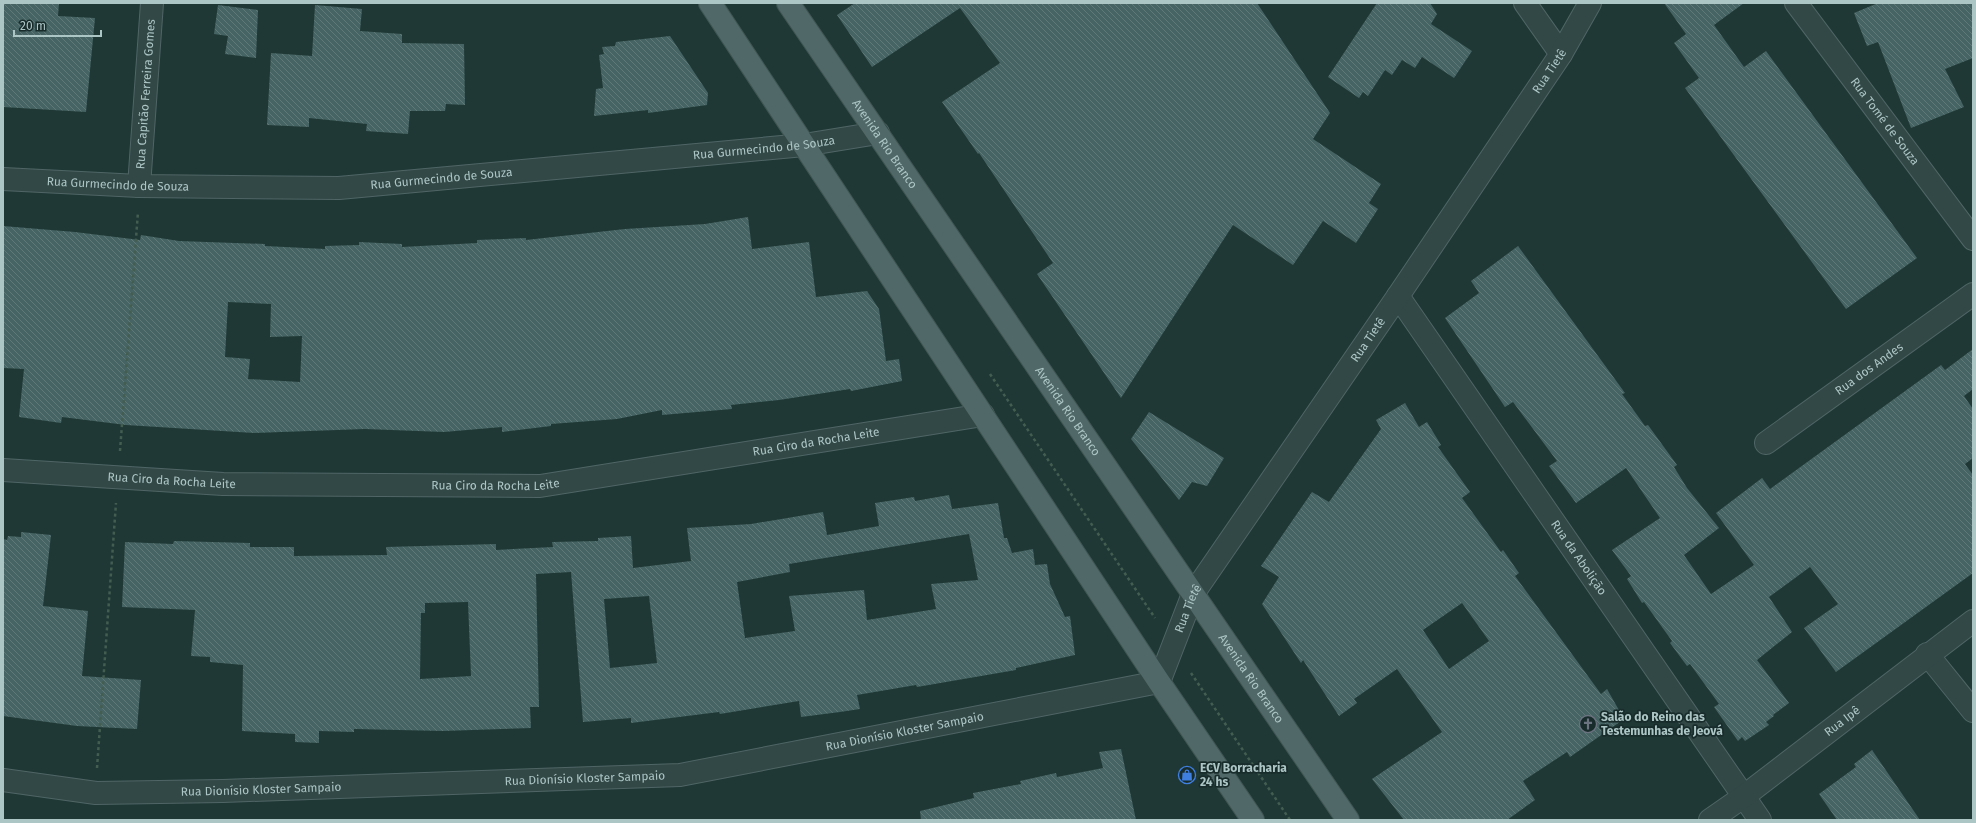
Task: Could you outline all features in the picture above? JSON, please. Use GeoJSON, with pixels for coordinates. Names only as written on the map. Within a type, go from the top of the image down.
{"type":"FeatureCollection","features":[{"type":"Feature","properties":{"kind":"main road"},"geometry":{"type":"LineString","coordinates":[[710,3],[1159,682],[1253,820]]}},
{"type":"Feature","properties":{"kind":"main road","name":"Avenida Rio Branco"},"geometry":{"type":"LineString","coordinates":[[788,3],[1348,820]]}},
{"type":"Feature","properties":{"kind":"street","name":"Rua Capitão Ferreira Gomes"},"geometry":{"type":"LineString","coordinates":[[139,186],[152,3]]}},
{"type":"Feature","properties":{"kind":"street"},"geometry":{"type":"LineString","coordinates":[[1526,3],[1561,54]]}},
{"type":"Feature","properties":{"kind":"street","name":"Rua Tietê"},"geometry":{"type":"LineString","coordinates":[[1159,682],[1193,594],[1398,296],[1561,54],[1590,3]]}},
{"type":"Feature","properties":{"kind":"street","name":"Rua Tomé de Souza"},"geometry":{"type":"LineString","coordinates":[[1796,3],[1973,239]]}},
{"type":"Feature","properties":{"kind":"street","name":"Rua Gurmecindo de Souza"},"geometry":{"type":"LineString","coordinates":[[3,180],[139,186],[339,188],[804,145],[878,133]]}},
{"type":"Feature","properties":{"kind":"street","name":"Rua dos Andes"},"geometry":{"type":"LineString","coordinates":[[1766,443],[1973,294]]}},
{"type":"Feature","properties":{"kind":"street","name":"Rua da Abolição"},"geometry":{"type":"LineString","coordinates":[[1398,296],[1760,820]]}},
{"type":"Feature","properties":{"kind":"street","name":"Rua Ciro da Rocha Leite"},"geometry":{"type":"LineString","coordinates":[[3,470],[223,484],[540,486],[983,415]]}},
{"type":"Feature","properties":{"kind":"street","name":"Rua Ipê"},"geometry":{"type":"LineString","coordinates":[[1710,820],[1743,797],[1973,620]]}},
{"type":"Feature","properties":{"kind":"street"},"geometry":{"type":"LineString","coordinates":[[1927,654],[1973,711]]}},
{"type":"Feature","properties":{"kind":"street","name":"Rua Dionísio Kloster Sampaio"},"geometry":{"type":"LineString","coordinates":[[3,780],[96,793],[223,791],[680,775],[1159,682]]}},
{"type":"Feature","properties":{"kind":"path"},"geometry":{"type":"LineString","coordinates":[[988,372],[1290,820]]}},
{"type":"Feature","properties":{"kind":"building"},"geometry":{"type":"Polygon","coordinates":[[[3,3],[59,3],[58,16],[95,18],[86,112],[3,107],[3,3]]]}},
{"type":"Feature","properties":{"kind":"building"},"geometry":{"type":"Polygon","coordinates":[[[855,3],[1257,3],[1330,113],[1313,139],[1381,184],[1369,203],[1378,209],[1356,243],[1323,221],[1293,265],[1233,225],[1121,398],[1037,274],[1053,263],[979,153],[978,154],[942,102],[1000,63],[960,8],[872,67],[837,15],[855,3]]]}},
{"type":"Feature","properties":{"kind":"building"},"geometry":{"type":"Polygon","coordinates":[[[1377,3],[1430,3],[1437,14],[1431,24],[1472,51],[1454,78],[1422,57],[1415,68],[1402,60],[1392,75],[1385,70],[1368,96],[1363,92],[1359,98],[1328,77],[1377,3]]]}},
{"type":"Feature","properties":{"kind":"building"},"geometry":{"type":"Polygon","coordinates":[[[1664,3],[1744,3],[1714,25],[1744,67],[1766,51],[1917,258],[1846,309],[1685,88],[1699,78],[1674,43],[1686,34],[1664,3]]]}},
{"type":"Feature","properties":{"kind":"building"},"geometry":{"type":"Polygon","coordinates":[[[1878,3],[1973,3],[1973,58],[1945,69],[1964,107],[1911,128],[1878,42],[1867,46],[1854,13],[1878,3]]]}},
{"type":"Feature","properties":{"kind":"building"},"geometry":{"type":"Polygon","coordinates":[[[218,5],[258,10],[256,58],[225,54],[228,36],[214,34],[218,5]]]}},
{"type":"Feature","properties":{"kind":"building"},"geometry":{"type":"Polygon","coordinates":[[[315,5],[362,9],[360,31],[402,34],[402,43],[464,44],[465,105],[446,104],[445,111],[410,111],[408,134],[366,131],[367,124],[309,118],[309,127],[267,125],[271,53],[312,56],[315,5]]]}},
{"type":"Feature","properties":{"kind":"building"},"geometry":{"type":"Polygon","coordinates":[[[670,36],[708,93],[707,105],[648,113],[648,110],[594,116],[596,89],[603,88],[599,55],[604,54],[602,47],[615,46],[616,42],[670,36]]]}},
{"type":"Feature","properties":{"kind":"building"},"geometry":{"type":"Polygon","coordinates":[[[748,217],[752,249],[809,242],[816,297],[867,291],[879,309],[886,361],[899,359],[902,381],[851,391],[850,389],[779,400],[731,405],[732,409],[662,415],[662,410],[617,419],[551,424],[551,426],[502,432],[502,427],[444,432],[365,429],[254,433],[126,425],[62,417],[61,423],[19,417],[24,369],[3,368],[3,226],[75,232],[140,240],[141,235],[179,241],[265,244],[265,246],[325,249],[325,246],[359,245],[359,242],[402,244],[402,247],[477,243],[477,240],[526,238],[526,240],[625,229],[705,224],[748,217]],[[228,302],[225,357],[250,359],[248,379],[300,382],[302,336],[270,337],[271,304],[228,302]]]}},
{"type":"Feature","properties":{"kind":"building"},"geometry":{"type":"Polygon","coordinates":[[[1518,246],[1625,393],[1622,394],[1645,426],[1648,425],[1677,465],[1674,467],[1687,488],[1719,528],[1684,555],[1711,594],[1754,565],[1716,513],[1762,478],[1770,489],[1941,365],[1945,370],[1973,349],[1973,389],[1964,396],[1973,409],[1973,458],[1965,464],[1973,475],[1973,573],[1836,672],[1804,628],[1838,604],[1810,567],[1769,597],[1792,632],[1757,660],[1789,703],[1766,722],[1769,725],[1745,741],[1742,737],[1738,741],[1714,707],[1719,704],[1690,664],[1687,666],[1670,643],[1672,641],[1644,602],[1642,603],[1627,579],[1631,576],[1612,550],[1660,518],[1626,468],[1576,503],[1549,466],[1557,461],[1513,402],[1505,407],[1445,318],[1479,293],[1471,281],[1518,246]]]}},
{"type":"Feature","properties":{"kind":"building"},"geometry":{"type":"Polygon","coordinates":[[[1405,403],[1419,427],[1427,422],[1441,445],[1438,447],[1470,492],[1462,498],[1501,552],[1503,550],[1519,573],[1515,576],[1601,694],[1607,689],[1624,719],[1570,757],[1567,752],[1523,781],[1535,800],[1507,820],[1404,820],[1372,779],[1442,732],[1397,669],[1354,699],[1357,703],[1339,716],[1303,660],[1301,663],[1262,604],[1279,577],[1261,566],[1312,492],[1329,502],[1381,429],[1376,420],[1405,403]],[[1462,603],[1423,630],[1449,669],[1489,641],[1462,603]]]}},
{"type":"Feature","properties":{"kind":"building"},"geometry":{"type":"Polygon","coordinates":[[[1149,412],[1224,458],[1207,486],[1192,482],[1179,500],[1131,439],[1149,412]]]}},
{"type":"Feature","properties":{"kind":"building"},"geometry":{"type":"Polygon","coordinates":[[[949,495],[952,509],[998,503],[1004,538],[1007,538],[1012,553],[1033,549],[1035,565],[1047,564],[1050,584],[1065,617],[1070,616],[1075,655],[1016,668],[1016,670],[917,687],[916,685],[857,695],[860,709],[840,712],[801,717],[799,701],[720,714],[719,712],[631,723],[631,718],[583,722],[571,572],[536,574],[539,707],[530,707],[531,728],[443,731],[354,729],[354,732],[319,731],[319,743],[295,742],[295,734],[242,731],[243,665],[210,662],[210,657],[191,656],[195,610],[122,607],[125,542],[173,544],[174,541],[250,543],[250,547],[294,547],[294,556],[387,555],[386,547],[496,544],[496,550],[553,547],[552,542],[598,541],[598,538],[631,536],[633,568],[691,561],[687,528],[751,524],[823,512],[827,535],[879,526],[875,503],[914,497],[915,501],[949,495]],[[969,534],[789,564],[790,572],[737,582],[745,638],[795,631],[789,596],[864,590],[867,620],[936,609],[931,584],[978,580],[969,534]],[[649,596],[604,599],[610,668],[657,663],[649,596]],[[468,602],[425,603],[425,613],[421,613],[420,679],[471,676],[468,602]]]}},
{"type":"Feature","properties":{"kind":"building"},"geometry":{"type":"Polygon","coordinates":[[[21,532],[51,535],[43,606],[88,611],[82,676],[141,680],[137,729],[77,726],[3,716],[3,539],[7,540],[8,536],[21,537],[21,532]]]}},
{"type":"Feature","properties":{"kind":"building"},"geometry":{"type":"Polygon","coordinates":[[[1121,749],[1136,820],[921,820],[920,811],[974,798],[973,793],[1021,784],[1020,781],[1056,773],[1057,777],[1103,768],[1099,752],[1121,749]]]}},
{"type":"Feature","properties":{"kind":"building"},"geometry":{"type":"Polygon","coordinates":[[[1872,750],[1920,820],[1837,820],[1819,794],[1856,767],[1854,764],[1872,750]]]}},
{"type":"Feature","properties":{"kind":"place","name":"Salão do Reino das Testemunhas de Jeová"},"geometry":{"type":"Point","coordinates":[1588,724]}},
{"type":"Feature","properties":{"kind":"place","name":"ECV Borracharia 24 hs"},"geometry":{"type":"Point","coordinates":[1187,775]}}]}
